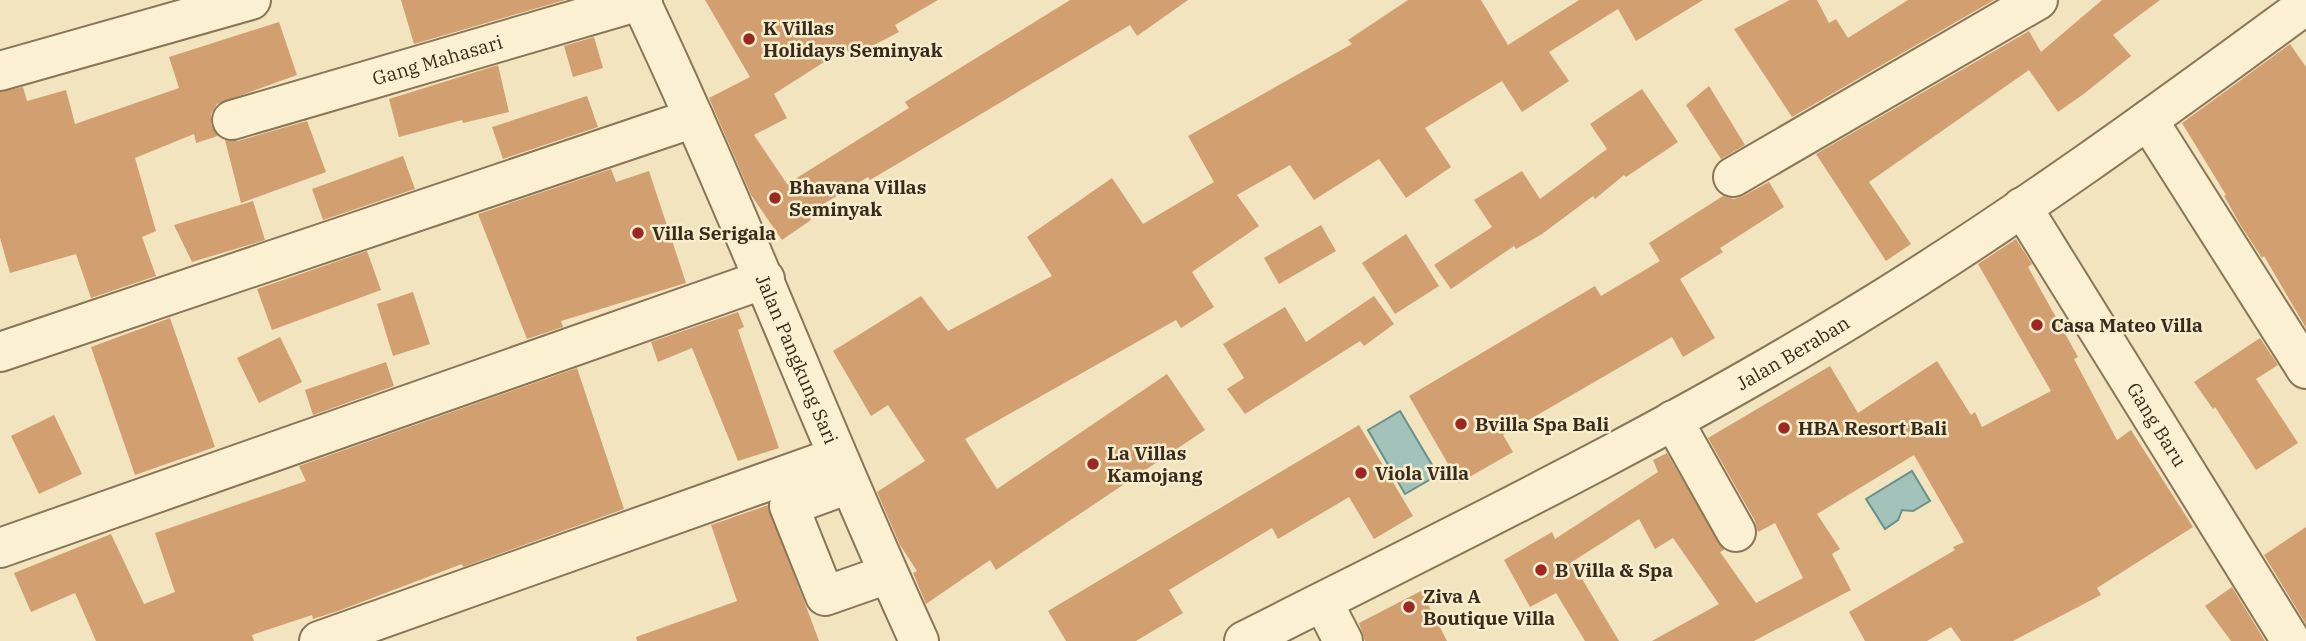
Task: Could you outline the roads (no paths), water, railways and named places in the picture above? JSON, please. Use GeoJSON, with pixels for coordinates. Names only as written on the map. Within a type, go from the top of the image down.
{"type":"FeatureCollection","features":[{"type":"Feature","properties":{"kind":"street"},"geometry":{"type":"LineString","coordinates":[[0,71],[251,0]]}},
{"type":"Feature","properties":{"kind":"street","name":"Jalan Pangkung Sari"},"geometry":{"type":"LineString","coordinates":[[641,0],[765,279],[842,470],[919,641]]}},
{"type":"Feature","properties":{"kind":"street","name":"Gang Mahasari"},"geometry":{"type":"LineString","coordinates":[[232,120],[641,0]]}},
{"type":"Feature","properties":{"kind":"street"},"geometry":{"type":"LineString","coordinates":[[1733,177],[2038,0]]}},
{"type":"Feature","properties":{"kind":"street","name":"Jalan Beraban"},"geometry":{"type":"LineString","coordinates":[[1244,641],[1673,420],[1855,316],[2022,207],[2148,120],[2306,5]]}},
{"type":"Feature","properties":{"kind":"street"},"geometry":{"type":"LineString","coordinates":[[0,352],[694,118]]}},
{"type":"Feature","properties":{"kind":"street"},"geometry":{"type":"LineString","coordinates":[[2148,120],[2306,369]]}},
{"type":"Feature","properties":{"kind":"street","name":"Gang Baru"},"geometry":{"type":"LineString","coordinates":[[2022,207],[2291,641]]}},
{"type":"Feature","properties":{"kind":"street"},"geometry":{"type":"LineString","coordinates":[[0,548],[765,279]]}},
{"type":"Feature","properties":{"kind":"street"},"geometry":{"type":"LineString","coordinates":[[1673,420],[1735,532]]}},
{"type":"Feature","properties":{"kind":"street"},"geometry":{"type":"LineString","coordinates":[[842,470],[789,506],[825,596],[888,574]]}},
{"type":"Feature","properties":{"kind":"street"},"geometry":{"type":"LineString","coordinates":[[319,641],[842,470]]}},
{"type":"Feature","properties":{"kind":"street"},"geometry":{"type":"LineString","coordinates":[[1323,601],[1343,641]]}},
{"type":"Feature","properties":{"kind":"water"},"geometry":{"type":"Polygon","coordinates":[[[1400,411],[1438,475],[1405,494],[1368,430],[1400,411]]]}},
{"type":"Feature","properties":{"kind":"water"},"geometry":{"type":"Polygon","coordinates":[[[1912,471],[1930,501],[1913,511],[1902,510],[1898,520],[1885,529],[1866,499],[1912,471]]]}},
{"type":"Feature","properties":{"kind":"place","name":"K Villas Holidays Seminyak"},"geometry":{"type":"Point","coordinates":[749,39]}},
{"type":"Feature","properties":{"kind":"place","name":"Bhavana Villas Seminyak"},"geometry":{"type":"Point","coordinates":[775,198]}},
{"type":"Feature","properties":{"kind":"place","name":"Villa Serigala"},"geometry":{"type":"Point","coordinates":[638,233]}},
{"type":"Feature","properties":{"kind":"place","name":"Casa Mateo Villa"},"geometry":{"type":"Point","coordinates":[2037,325]}},
{"type":"Feature","properties":{"kind":"place","name":"Bvilla Spa Bali"},"geometry":{"type":"Point","coordinates":[1461,424]}},
{"type":"Feature","properties":{"kind":"place","name":"HBA Resort Bali"},"geometry":{"type":"Point","coordinates":[1784,428]}},
{"type":"Feature","properties":{"kind":"place","name":"La Villas Kamojang"},"geometry":{"type":"Point","coordinates":[1093,464]}},
{"type":"Feature","properties":{"kind":"place","name":"Viola Villa"},"geometry":{"type":"Point","coordinates":[1361,473]}},
{"type":"Feature","properties":{"kind":"place","name":"B Villa & Spa"},"geometry":{"type":"Point","coordinates":[1541,570]}},
{"type":"Feature","properties":{"kind":"place","name":"Ziva A Boutique Villa"},"geometry":{"type":"Point","coordinates":[1409,607]}}]}
